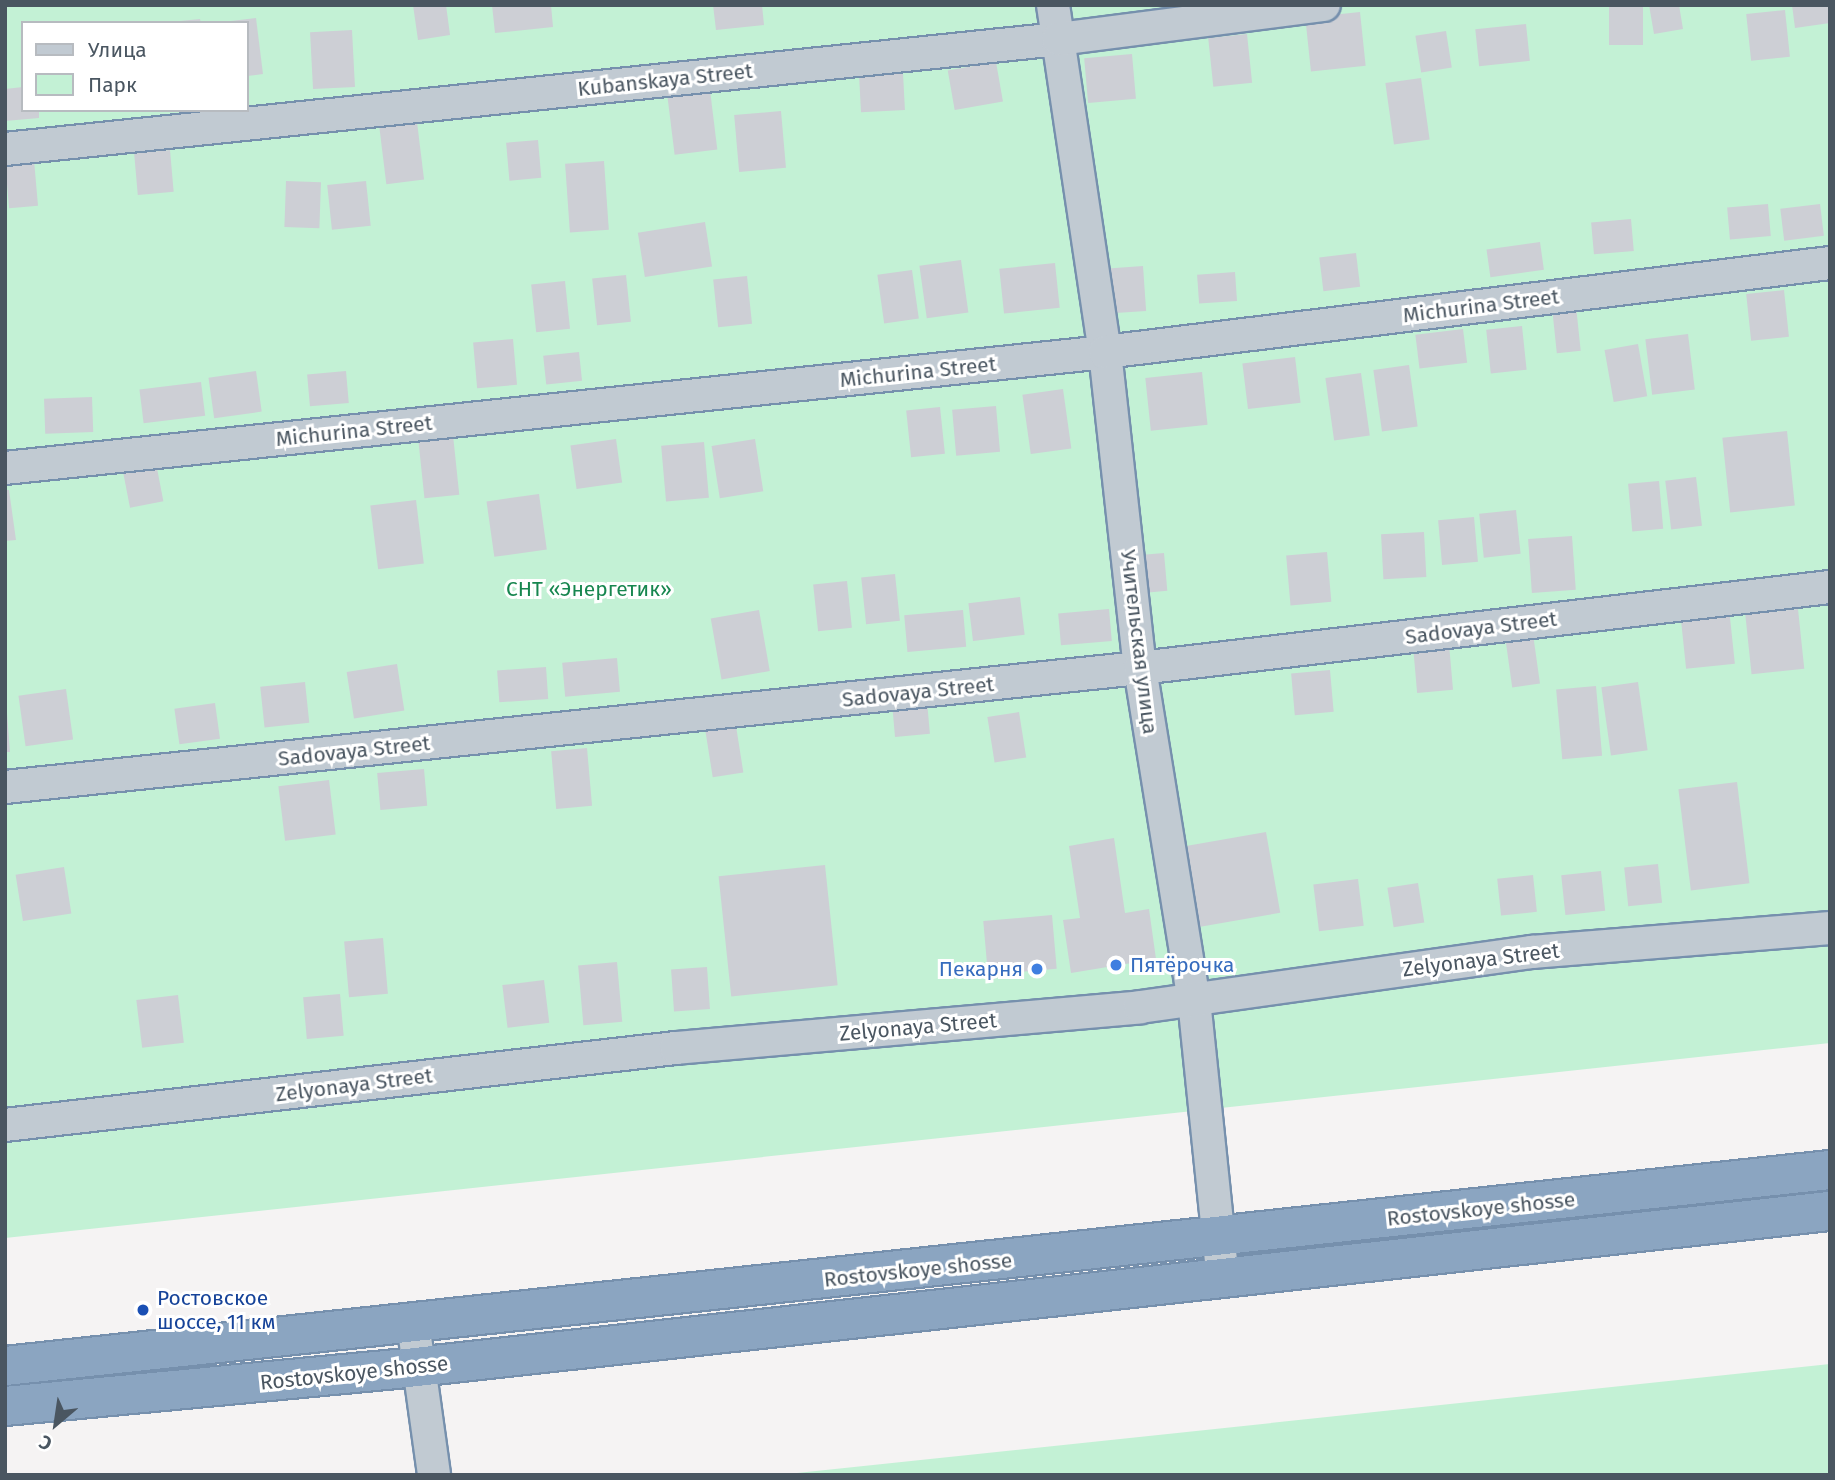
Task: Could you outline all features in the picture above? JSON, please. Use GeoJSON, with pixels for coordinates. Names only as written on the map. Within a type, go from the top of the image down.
{"type":"FeatureCollection","features":[{"type":"Feature","properties":{"kind":"highway","name":"Rostovskoye shosse"},"geometry":{"type":"LineString","coordinates":[[5,1366],[1217,1239],[1830,1170]]}},
{"type":"Feature","properties":{"kind":"highway","name":"Rostovskoye shosse"},"geometry":{"type":"LineString","coordinates":[[5,1406],[416,1367],[1830,1212]]}},
{"type":"Feature","properties":{"kind":"street","name":"Учительская улица"},"geometry":{"type":"LineString","coordinates":[[1053,5],[1105,352],[1140,668],[1194,1000],[1223,1279]]}},
{"type":"Feature","properties":{"kind":"street","name":"Kubanskaya Street"},"geometry":{"type":"LineString","coordinates":[[5,149],[1058,39],[1324,5]]}},
{"type":"Feature","properties":{"kind":"street","name":"Michurina Street"},"geometry":{"type":"LineString","coordinates":[[5,468],[1105,352],[1830,263]]}},
{"type":"Feature","properties":{"kind":"street","name":"Sadovaya Street"},"geometry":{"type":"LineString","coordinates":[[5,787],[1140,668],[1830,587]]}},
{"type":"Feature","properties":{"kind":"street","name":"Zelyonaya Street"},"geometry":{"type":"LineString","coordinates":[[5,1125],[676,1048],[1194,1000],[1532,952],[1830,928]]}},
{"type":"Feature","properties":{"kind":"street"},"geometry":{"type":"LineString","coordinates":[[414,1323],[416,1367],[434,1475]]}},
{"type":"Feature","properties":{"kind":"green space","name":"СНТ «Энергетик»"},"geometry":{"type":"Polygon","coordinates":[[[5,5],[1830,5],[1830,1043],[5,1238],[5,5]]]}},
{"type":"Feature","properties":{"kind":"green space"},"geometry":{"type":"Polygon","coordinates":[[[1830,1364],[1830,1475],[778,1475],[1830,1364]]]}},
{"type":"Feature","properties":{"kind":"building"},"geometry":{"type":"Polygon","coordinates":[[[413,5],[446,5],[450,35],[418,40],[413,5]]]}},
{"type":"Feature","properties":{"kind":"building"},"geometry":{"type":"Polygon","coordinates":[[[492,5],[551,5],[553,27],[495,33],[492,5]]]}},
{"type":"Feature","properties":{"kind":"building"},"geometry":{"type":"Polygon","coordinates":[[[713,5],[762,5],[764,25],[716,30],[713,5]]]}},
{"type":"Feature","properties":{"kind":"building"},"geometry":{"type":"Polygon","coordinates":[[[1609,5],[1643,5],[1643,45],[1609,45],[1609,5]]]}},
{"type":"Feature","properties":{"kind":"building"},"geometry":{"type":"Polygon","coordinates":[[[1649,5],[1679,5],[1683,29],[1654,34],[1649,5]]]}},
{"type":"Feature","properties":{"kind":"building"},"geometry":{"type":"Polygon","coordinates":[[[1792,5],[1829,5],[1830,23],[1795,28],[1792,5]]]}},
{"type":"Feature","properties":{"kind":"building"},"geometry":{"type":"Polygon","coordinates":[[[1785,10],[1790,57],[1751,61],[1746,14],[1785,10]]]}},
{"type":"Feature","properties":{"kind":"building"},"geometry":{"type":"Polygon","coordinates":[[[1360,12],[1366,66],[1311,71],[1305,18],[1360,12]]]}},
{"type":"Feature","properties":{"kind":"building"},"geometry":{"type":"Polygon","coordinates":[[[256,18],[263,74],[248,76],[248,21],[231,21],[256,18]]]}},
{"type":"Feature","properties":{"kind":"building"},"geometry":{"type":"Polygon","coordinates":[[[1526,24],[1530,61],[1479,66],[1475,29],[1526,24]]]}},
{"type":"Feature","properties":{"kind":"building"},"geometry":{"type":"Polygon","coordinates":[[[352,30],[355,87],[313,89],[310,32],[352,30]]]}},
{"type":"Feature","properties":{"kind":"building"},"geometry":{"type":"Polygon","coordinates":[[[1446,31],[1452,68],[1421,72],[1415,36],[1446,31]]]}},
{"type":"Feature","properties":{"kind":"building"},"geometry":{"type":"Polygon","coordinates":[[[1247,34],[1252,83],[1213,87],[1208,38],[1247,34]]]}},
{"type":"Feature","properties":{"kind":"building"},"geometry":{"type":"Polygon","coordinates":[[[1132,54],[1136,99],[1088,103],[1084,58],[1132,54]]]}},
{"type":"Feature","properties":{"kind":"building"},"geometry":{"type":"Polygon","coordinates":[[[996,62],[1003,101],[955,110],[948,71],[996,62]]]}},
{"type":"Feature","properties":{"kind":"building"},"geometry":{"type":"Polygon","coordinates":[[[903,73],[905,110],[861,112],[859,75],[903,73]]]}},
{"type":"Feature","properties":{"kind":"building"},"geometry":{"type":"Polygon","coordinates":[[[1421,78],[1430,139],[1394,144],[1385,83],[1421,78]]]}},
{"type":"Feature","properties":{"kind":"building"},"geometry":{"type":"Polygon","coordinates":[[[21,87],[21,112],[39,112],[39,118],[5,121],[5,89],[21,87]]]}},
{"type":"Feature","properties":{"kind":"building"},"geometry":{"type":"Polygon","coordinates":[[[710,90],[717,150],[675,155],[667,95],[710,90]]]}},
{"type":"Feature","properties":{"kind":"building"},"geometry":{"type":"Polygon","coordinates":[[[781,111],[786,168],[739,172],[734,115],[781,111]]]}},
{"type":"Feature","properties":{"kind":"building"},"geometry":{"type":"Polygon","coordinates":[[[417,122],[424,180],[386,184],[379,127],[417,122]]]}},
{"type":"Feature","properties":{"kind":"building"},"geometry":{"type":"Polygon","coordinates":[[[538,140],[541,178],[509,181],[506,143],[538,140]]]}},
{"type":"Feature","properties":{"kind":"building"},"geometry":{"type":"Polygon","coordinates":[[[170,150],[174,192],[138,195],[134,153],[170,150]]]}},
{"type":"Feature","properties":{"kind":"building"},"geometry":{"type":"Polygon","coordinates":[[[34,160],[38,206],[9,208],[5,163],[34,160]]]}},
{"type":"Feature","properties":{"kind":"building"},"geometry":{"type":"Polygon","coordinates":[[[604,161],[609,230],[570,233],[565,164],[604,161]]]}},
{"type":"Feature","properties":{"kind":"building"},"geometry":{"type":"Polygon","coordinates":[[[286,181],[321,182],[319,228],[284,227],[286,181]]]}},
{"type":"Feature","properties":{"kind":"building"},"geometry":{"type":"Polygon","coordinates":[[[366,181],[371,226],[332,230],[327,185],[366,181]]]}},
{"type":"Feature","properties":{"kind":"building"},"geometry":{"type":"Polygon","coordinates":[[[1768,204],[1771,236],[1730,239],[1727,208],[1768,204]]]}},
{"type":"Feature","properties":{"kind":"building"},"geometry":{"type":"Polygon","coordinates":[[[1820,204],[1824,236],[1784,241],[1780,209],[1820,204]]]}},
{"type":"Feature","properties":{"kind":"building"},"geometry":{"type":"Polygon","coordinates":[[[1631,219],[1634,251],[1594,254],[1591,222],[1631,219]]]}},
{"type":"Feature","properties":{"kind":"building"},"geometry":{"type":"Polygon","coordinates":[[[705,222],[712,266],[645,277],[638,233],[705,222]]]}},
{"type":"Feature","properties":{"kind":"building"},"geometry":{"type":"Polygon","coordinates":[[[1540,242],[1544,270],[1490,277],[1487,250],[1540,242]]]}},
{"type":"Feature","properties":{"kind":"building"},"geometry":{"type":"Polygon","coordinates":[[[1356,253],[1360,287],[1323,291],[1319,258],[1356,253]]]}},
{"type":"Feature","properties":{"kind":"building"},"geometry":{"type":"Polygon","coordinates":[[[961,260],[968,312],[927,318],[919,266],[961,260]]]}},
{"type":"Feature","properties":{"kind":"building"},"geometry":{"type":"Polygon","coordinates":[[[1055,263],[1060,308],[1004,314],[999,269],[1055,263]]]}},
{"type":"Feature","properties":{"kind":"building"},"geometry":{"type":"Polygon","coordinates":[[[1143,266],[1146,311],[1104,314],[1101,269],[1143,266]]]}},
{"type":"Feature","properties":{"kind":"building"},"geometry":{"type":"Polygon","coordinates":[[[912,270],[919,319],[884,323],[877,275],[912,270]]]}},
{"type":"Feature","properties":{"kind":"building"},"geometry":{"type":"Polygon","coordinates":[[[1235,272],[1237,301],[1199,304],[1197,275],[1235,272]]]}},
{"type":"Feature","properties":{"kind":"building"},"geometry":{"type":"Polygon","coordinates":[[[626,275],[631,322],[597,325],[592,279],[626,275]]]}},
{"type":"Feature","properties":{"kind":"building"},"geometry":{"type":"Polygon","coordinates":[[[747,276],[752,324],[718,327],[713,280],[747,276]]]}},
{"type":"Feature","properties":{"kind":"building"},"geometry":{"type":"Polygon","coordinates":[[[565,281],[570,329],[536,332],[531,285],[565,281]]]}},
{"type":"Feature","properties":{"kind":"building"},"geometry":{"type":"Polygon","coordinates":[[[1784,290],[1789,337],[1751,341],[1746,294],[1784,290]]]}},
{"type":"Feature","properties":{"kind":"building"},"geometry":{"type":"Polygon","coordinates":[[[1576,306],[1581,351],[1557,353],[1552,309],[1576,306]]]}},
{"type":"Feature","properties":{"kind":"building"},"geometry":{"type":"Polygon","coordinates":[[[1522,326],[1527,370],[1491,374],[1486,330],[1522,326]]]}},
{"type":"Feature","properties":{"kind":"building"},"geometry":{"type":"Polygon","coordinates":[[[1463,329],[1467,363],[1420,369],[1415,335],[1463,329]]]}},
{"type":"Feature","properties":{"kind":"building"},"geometry":{"type":"Polygon","coordinates":[[[1688,334],[1695,390],[1652,395],[1645,339],[1688,334]]]}},
{"type":"Feature","properties":{"kind":"building"},"geometry":{"type":"Polygon","coordinates":[[[513,339],[517,385],[477,388],[473,342],[513,339]]]}},
{"type":"Feature","properties":{"kind":"building"},"geometry":{"type":"Polygon","coordinates":[[[1638,344],[1647,396],[1614,402],[1605,350],[1638,344]]]}},
{"type":"Feature","properties":{"kind":"building"},"geometry":{"type":"Polygon","coordinates":[[[579,352],[582,381],[546,385],[543,356],[579,352]]]}},
{"type":"Feature","properties":{"kind":"building"},"geometry":{"type":"Polygon","coordinates":[[[1295,357],[1301,403],[1248,409],[1242,363],[1295,357]]]}},
{"type":"Feature","properties":{"kind":"building"},"geometry":{"type":"Polygon","coordinates":[[[1409,365],[1418,426],[1382,431],[1373,370],[1409,365]]]}},
{"type":"Feature","properties":{"kind":"building"},"geometry":{"type":"Polygon","coordinates":[[[256,371],[262,412],[214,418],[208,378],[256,371]]]}},
{"type":"Feature","properties":{"kind":"building"},"geometry":{"type":"Polygon","coordinates":[[[346,371],[349,403],[310,406],[307,374],[346,371]]]}},
{"type":"Feature","properties":{"kind":"building"},"geometry":{"type":"Polygon","coordinates":[[[1202,372],[1208,425],[1151,431],[1145,378],[1202,372]]]}},
{"type":"Feature","properties":{"kind":"building"},"geometry":{"type":"Polygon","coordinates":[[[1361,373],[1370,435],[1334,440],[1325,378],[1361,373]]]}},
{"type":"Feature","properties":{"kind":"building"},"geometry":{"type":"Polygon","coordinates":[[[201,382],[205,416],[144,423],[139,390],[201,382]]]}},
{"type":"Feature","properties":{"kind":"building"},"geometry":{"type":"Polygon","coordinates":[[[1063,389],[1071,448],[1031,454],[1022,395],[1063,389]]]}},
{"type":"Feature","properties":{"kind":"building"},"geometry":{"type":"Polygon","coordinates":[[[92,397],[93,432],[45,434],[44,399],[92,397]]]}},
{"type":"Feature","properties":{"kind":"building"},"geometry":{"type":"Polygon","coordinates":[[[996,406],[1000,452],[956,456],[952,410],[996,406]]]}},
{"type":"Feature","properties":{"kind":"building"},"geometry":{"type":"Polygon","coordinates":[[[940,407],[945,454],[911,457],[906,411],[940,407]]]}},
{"type":"Feature","properties":{"kind":"building"},"geometry":{"type":"Polygon","coordinates":[[[1787,431],[1795,506],[1730,512],[1722,438],[1787,431]]]}},
{"type":"Feature","properties":{"kind":"building"},"geometry":{"type":"Polygon","coordinates":[[[453,435],[459,495],[424,498],[418,439],[453,435]]]}},
{"type":"Feature","properties":{"kind":"building"},"geometry":{"type":"Polygon","coordinates":[[[616,439],[622,483],[577,489],[570,445],[616,439]]]}},
{"type":"Feature","properties":{"kind":"building"},"geometry":{"type":"Polygon","coordinates":[[[755,439],[763,491],[720,498],[712,446],[755,439]]]}},
{"type":"Feature","properties":{"kind":"building"},"geometry":{"type":"Polygon","coordinates":[[[704,442],[709,498],[666,502],[661,446],[704,442]]]}},
{"type":"Feature","properties":{"kind":"building"},"geometry":{"type":"Polygon","coordinates":[[[155,458],[163,501],[130,508],[122,464],[155,458]]]}},
{"type":"Feature","properties":{"kind":"building"},"geometry":{"type":"Polygon","coordinates":[[[1696,477],[1702,526],[1671,529],[1665,481],[1696,477]]]}},
{"type":"Feature","properties":{"kind":"building"},"geometry":{"type":"Polygon","coordinates":[[[1659,481],[1663,529],[1632,532],[1628,484],[1659,481]]]}},
{"type":"Feature","properties":{"kind":"building"},"geometry":{"type":"Polygon","coordinates":[[[5,490],[9,490],[16,540],[5,541],[5,490]]]}},
{"type":"Feature","properties":{"kind":"building"},"geometry":{"type":"Polygon","coordinates":[[[539,494],[547,549],[494,557],[487,501],[539,494]]]}},
{"type":"Feature","properties":{"kind":"building"},"geometry":{"type":"Polygon","coordinates":[[[416,500],[424,564],[378,569],[370,506],[416,500]]]}},
{"type":"Feature","properties":{"kind":"building"},"geometry":{"type":"Polygon","coordinates":[[[1516,510],[1521,554],[1484,558],[1479,514],[1516,510]]]}},
{"type":"Feature","properties":{"kind":"building"},"geometry":{"type":"Polygon","coordinates":[[[1474,517],[1478,562],[1442,565],[1438,520],[1474,517]]]}},
{"type":"Feature","properties":{"kind":"building"},"geometry":{"type":"Polygon","coordinates":[[[1424,532],[1426,577],[1383,579],[1381,534],[1424,532]]]}},
{"type":"Feature","properties":{"kind":"building"},"geometry":{"type":"Polygon","coordinates":[[[1572,536],[1576,590],[1532,593],[1528,539],[1572,536]]]}},
{"type":"Feature","properties":{"kind":"building"},"geometry":{"type":"Polygon","coordinates":[[[1327,552],[1331,602],[1291,605],[1286,556],[1327,552]]]}},
{"type":"Feature","properties":{"kind":"building"},"geometry":{"type":"Polygon","coordinates":[[[1164,553],[1167,591],[1137,593],[1134,556],[1164,553]]]}},
{"type":"Feature","properties":{"kind":"building"},"geometry":{"type":"Polygon","coordinates":[[[895,574],[900,621],[866,624],[861,578],[895,574]]]}},
{"type":"Feature","properties":{"kind":"building"},"geometry":{"type":"Polygon","coordinates":[[[847,581],[852,628],[818,631],[813,585],[847,581]]]}},
{"type":"Feature","properties":{"kind":"building"},"geometry":{"type":"Polygon","coordinates":[[[1020,597],[1025,635],[973,641],[968,603],[1020,597]]]}},
{"type":"Feature","properties":{"kind":"building"},"geometry":{"type":"Polygon","coordinates":[[[1729,608],[1735,664],[1686,669],[1680,613],[1729,608]]]}},
{"type":"Feature","properties":{"kind":"building"},"geometry":{"type":"Polygon","coordinates":[[[1109,609],[1112,641],[1061,645],[1058,613],[1109,609]]]}},
{"type":"Feature","properties":{"kind":"building"},"geometry":{"type":"Polygon","coordinates":[[[1798,609],[1804,669],[1752,674],[1745,615],[1798,609]]]}},
{"type":"Feature","properties":{"kind":"building"},"geometry":{"type":"Polygon","coordinates":[[[759,610],[770,671],[722,680],[711,619],[759,610]]]}},
{"type":"Feature","properties":{"kind":"building"},"geometry":{"type":"Polygon","coordinates":[[[963,610],[966,647],[907,652],[904,615],[963,610]]]}},
{"type":"Feature","properties":{"kind":"building"},"geometry":{"type":"Polygon","coordinates":[[[1533,634],[1540,684],[1512,687],[1505,638],[1533,634]]]}},
{"type":"Feature","properties":{"kind":"building"},"geometry":{"type":"Polygon","coordinates":[[[1449,644],[1453,690],[1417,693],[1413,647],[1449,644]]]}},
{"type":"Feature","properties":{"kind":"building"},"geometry":{"type":"Polygon","coordinates":[[[617,658],[620,692],[565,697],[562,663],[617,658]]]}},
{"type":"Feature","properties":{"kind":"building"},"geometry":{"type":"Polygon","coordinates":[[[397,664],[404,710],[354,718],[347,672],[397,664]]]}},
{"type":"Feature","properties":{"kind":"building"},"geometry":{"type":"Polygon","coordinates":[[[546,667],[548,699],[499,702],[497,670],[546,667]]]}},
{"type":"Feature","properties":{"kind":"building"},"geometry":{"type":"Polygon","coordinates":[[[1330,670],[1334,712],[1295,715],[1291,673],[1330,670]]]}},
{"type":"Feature","properties":{"kind":"building"},"geometry":{"type":"Polygon","coordinates":[[[305,682],[309,723],[265,727],[260,687],[305,682]]]}},
{"type":"Feature","properties":{"kind":"building"},"geometry":{"type":"Polygon","coordinates":[[[1638,682],[1648,750],[1611,755],[1601,687],[1638,682]]]}},
{"type":"Feature","properties":{"kind":"building"},"geometry":{"type":"Polygon","coordinates":[[[1596,686],[1602,756],[1562,759],[1556,689],[1596,686]]]}},
{"type":"Feature","properties":{"kind":"building"},"geometry":{"type":"Polygon","coordinates":[[[66,689],[73,740],[26,746],[18,696],[66,689]]]}},
{"type":"Feature","properties":{"kind":"building"},"geometry":{"type":"Polygon","coordinates":[[[927,701],[930,734],[895,737],[892,704],[927,701]]]}},
{"type":"Feature","properties":{"kind":"building"},"geometry":{"type":"Polygon","coordinates":[[[215,703],[220,739],[179,744],[174,709],[215,703]]]}},
{"type":"Feature","properties":{"kind":"building"},"geometry":{"type":"Polygon","coordinates":[[[1019,712],[1026,757],[995,762],[987,717],[1019,712]]]}},
{"type":"Feature","properties":{"kind":"building"},"geometry":{"type":"Polygon","coordinates":[[[7,713],[10,752],[5,752],[7,713]]]}},
{"type":"Feature","properties":{"kind":"building"},"geometry":{"type":"Polygon","coordinates":[[[736,726],[743,772],[713,777],[705,731],[736,726]]]}},
{"type":"Feature","properties":{"kind":"building"},"geometry":{"type":"Polygon","coordinates":[[[587,748],[592,806],[556,809],[551,751],[587,748]]]}},
{"type":"Feature","properties":{"kind":"building"},"geometry":{"type":"Polygon","coordinates":[[[424,769],[427,806],[380,810],[377,773],[424,769]]]}},
{"type":"Feature","properties":{"kind":"building"},"geometry":{"type":"Polygon","coordinates":[[[329,780],[336,835],[285,841],[278,786],[329,780]]]}},
{"type":"Feature","properties":{"kind":"building"},"geometry":{"type":"Polygon","coordinates":[[[1737,782],[1749,883],[1691,890],[1678,789],[1737,782]]]}},
{"type":"Feature","properties":{"kind":"building"},"geometry":{"type":"Polygon","coordinates":[[[1266,832],[1280,913],[1198,927],[1183,847],[1266,832]]]}},
{"type":"Feature","properties":{"kind":"building"},"geometry":{"type":"Polygon","coordinates":[[[1114,838],[1125,913],[1149,909],[1156,959],[1071,973],[1063,920],[1080,918],[1069,846],[1114,838]]]}},
{"type":"Feature","properties":{"kind":"building"},"geometry":{"type":"Polygon","coordinates":[[[1658,864],[1662,903],[1628,906],[1624,868],[1658,864]]]}},
{"type":"Feature","properties":{"kind":"building"},"geometry":{"type":"Polygon","coordinates":[[[825,865],[838,985],[731,997],[719,876],[825,865]]]}},
{"type":"Feature","properties":{"kind":"building"},"geometry":{"type":"Polygon","coordinates":[[[64,867],[71,913],[23,921],[16,875],[64,867]]]}},
{"type":"Feature","properties":{"kind":"building"},"geometry":{"type":"Polygon","coordinates":[[[1601,871],[1605,911],[1565,915],[1561,875],[1601,871]]]}},
{"type":"Feature","properties":{"kind":"building"},"geometry":{"type":"Polygon","coordinates":[[[1533,875],[1537,912],[1501,916],[1497,879],[1533,875]]]}},
{"type":"Feature","properties":{"kind":"building"},"geometry":{"type":"Polygon","coordinates":[[[1358,879],[1364,926],[1319,931],[1313,884],[1358,879]]]}},
{"type":"Feature","properties":{"kind":"building"},"geometry":{"type":"Polygon","coordinates":[[[1418,883],[1424,923],[1394,927],[1387,888],[1418,883]]]}},
{"type":"Feature","properties":{"kind":"building"},"geometry":{"type":"Polygon","coordinates":[[[1052,915],[1057,969],[988,975],[983,921],[1052,915]]]}},
{"type":"Feature","properties":{"kind":"building"},"geometry":{"type":"Polygon","coordinates":[[[383,938],[388,994],[349,997],[344,941],[383,938]]]}},
{"type":"Feature","properties":{"kind":"building"},"geometry":{"type":"Polygon","coordinates":[[[617,962],[622,1022],[583,1025],[578,965],[617,962]]]}},
{"type":"Feature","properties":{"kind":"building"},"geometry":{"type":"Polygon","coordinates":[[[707,967],[710,1009],[674,1011],[671,970],[707,967]]]}},
{"type":"Feature","properties":{"kind":"building"},"geometry":{"type":"Polygon","coordinates":[[[544,980],[549,1023],[508,1028],[502,985],[544,980]]]}},
{"type":"Feature","properties":{"kind":"building"},"geometry":{"type":"Polygon","coordinates":[[[340,994],[344,1036],[307,1039],[303,997],[340,994]]]}},
{"type":"Feature","properties":{"kind":"building"},"geometry":{"type":"Polygon","coordinates":[[[178,995],[184,1043],[142,1048],[136,1000],[178,995]]]}},
{"type":"Feature","properties":{"kind":"place","name":"Пятёрочка"},"geometry":{"type":"Point","coordinates":[1116,965]}},
{"type":"Feature","properties":{"kind":"place","name":"Пекарня"},"geometry":{"type":"Point","coordinates":[1037,969]}},
{"type":"Feature","properties":{"kind":"place","name":"Ростовское шоссе, 11 км"},"geometry":{"type":"Point","coordinates":[143,1310]}}]}
